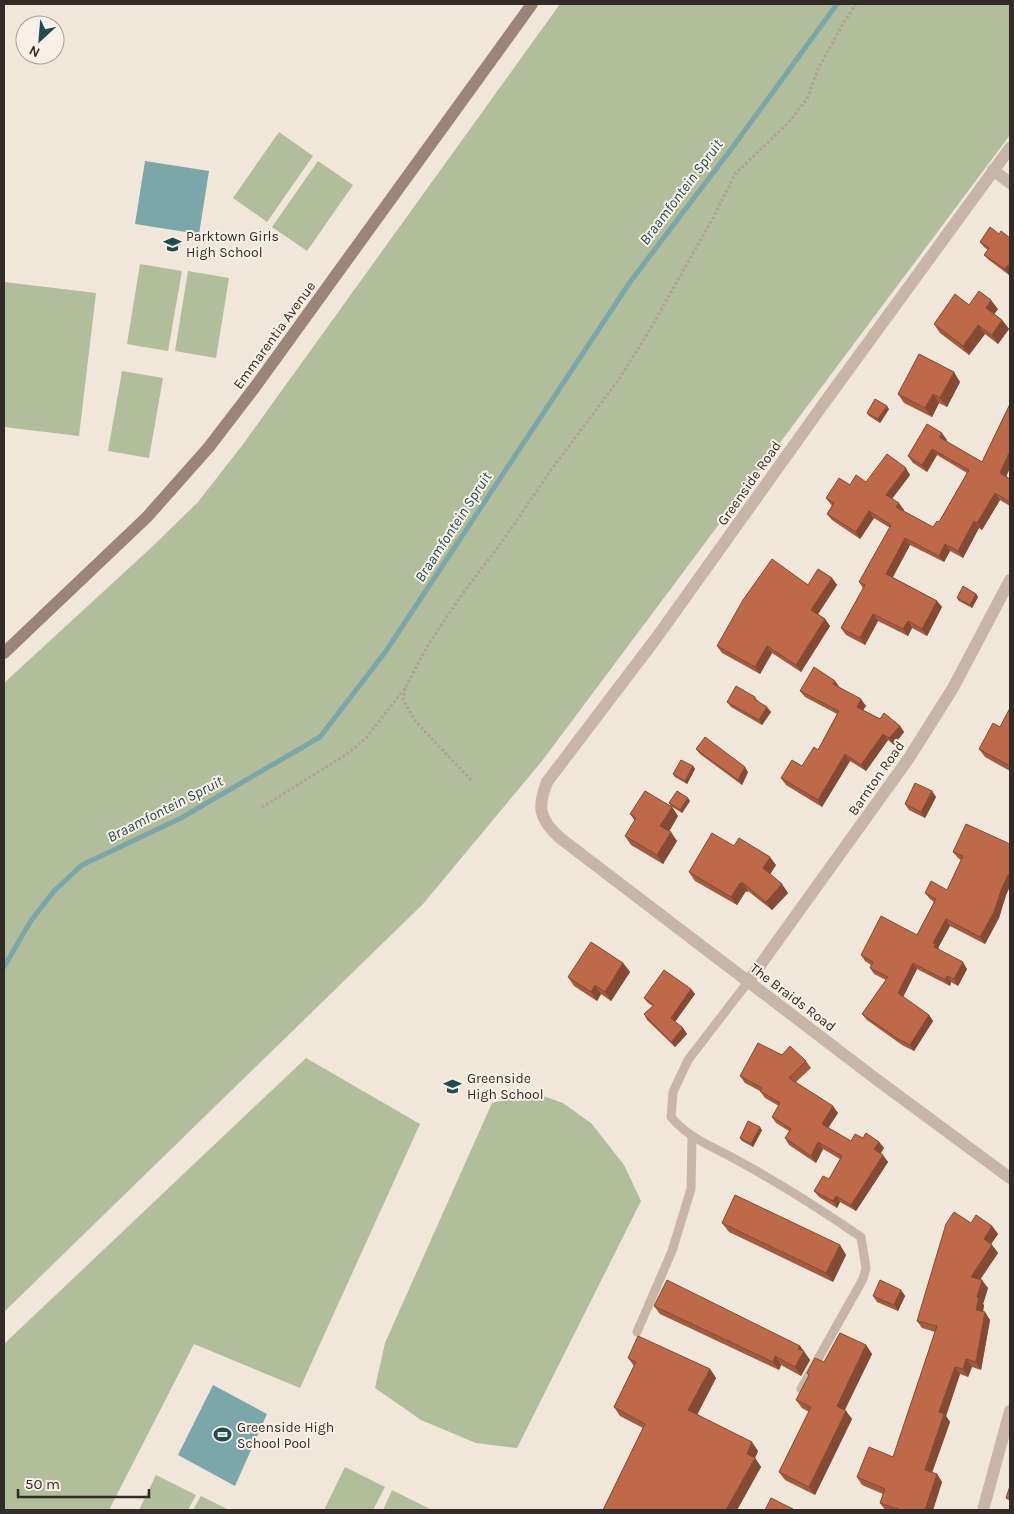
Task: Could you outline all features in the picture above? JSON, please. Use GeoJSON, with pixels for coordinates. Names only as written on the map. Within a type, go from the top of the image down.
{"type":"FeatureCollection","features":[{"type":"Feature","properties":{"kind":"street","name":"Emmarentia Avenue"},"geometry":{"type":"LineString","coordinates":[[4,652],[147,517],[210,447],[532,4]]}},
{"type":"Feature","properties":{"kind":"street","name":"Greenside Road"},"geometry":{"type":"LineString","coordinates":[[560,838],[543,820],[541,798],[547,782],[657,637],[1010,148]]}},
{"type":"Feature","properties":{"kind":"street"},"geometry":{"type":"LineString","coordinates":[[993,170],[1010,183]]}},
{"type":"Feature","properties":{"kind":"street","name":"Barnton Road"},"geometry":{"type":"LineString","coordinates":[[748,982],[909,758],[954,688],[1010,580]]}},
{"type":"Feature","properties":{"kind":"street","name":"The Braids Road"},"geometry":{"type":"LineString","coordinates":[[560,838],[748,982],[1010,1178]]}},
{"type":"Feature","properties":{"kind":"street"},"geometry":{"type":"LineString","coordinates":[[983,1510],[1010,1411]]}},
{"type":"Feature","properties":{"kind":"lane"},"geometry":{"type":"LineString","coordinates":[[748,982],[688,1060],[673,1092],[671,1117],[680,1128],[692,1136],[744,1163],[861,1237],[866,1268],[863,1279],[801,1389]]}},
{"type":"Feature","properties":{"kind":"lane"},"geometry":{"type":"LineString","coordinates":[[637,1332],[672,1251],[691,1189],[692,1136]]}},
{"type":"Feature","properties":{"kind":"path"},"geometry":{"type":"LineString","coordinates":[[262,808],[347,754],[366,738],[405,688],[428,645],[463,593],[619,379],[713,218],[735,174],[788,123],[807,99],[818,69],[856,4]]}},
{"type":"Feature","properties":{"kind":"path"},"geometry":{"type":"LineString","coordinates":[[405,688],[403,700],[416,722],[471,780]]}},
{"type":"Feature","properties":{"kind":"green space"},"geometry":{"type":"Polygon","coordinates":[[[560,4],[1010,4],[1010,135],[542,761],[423,904],[4,1312],[4,683],[198,502],[244,443],[560,4]]]}},
{"type":"Feature","properties":{"kind":"green space"},"geometry":{"type":"Polygon","coordinates":[[[279,132],[313,156],[267,222],[233,198],[279,132]]]}},
{"type":"Feature","properties":{"kind":"green space"},"geometry":{"type":"Polygon","coordinates":[[[318,161],[353,185],[307,251],[272,227],[318,161]]]}},
{"type":"Feature","properties":{"kind":"green space"},"geometry":{"type":"Polygon","coordinates":[[[140,264],[182,271],[168,351],[127,344],[140,264]]]}},
{"type":"Feature","properties":{"kind":"green space"},"geometry":{"type":"Polygon","coordinates":[[[188,271],[229,278],[216,358],[175,351],[188,271]]]}},
{"type":"Feature","properties":{"kind":"green space"},"geometry":{"type":"Polygon","coordinates":[[[4,282],[96,293],[79,436],[4,427],[4,282]]]}},
{"type":"Feature","properties":{"kind":"green space"},"geometry":{"type":"Polygon","coordinates":[[[122,371],[163,378],[149,458],[108,451],[122,371]]]}},
{"type":"Feature","properties":{"kind":"green space"},"geometry":{"type":"Polygon","coordinates":[[[306,1058],[420,1124],[300,1388],[194,1344],[109,1510],[4,1510],[4,1344],[306,1058]]]}},
{"type":"Feature","properties":{"kind":"green space"},"geometry":{"type":"Polygon","coordinates":[[[535,1093],[563,1103],[592,1124],[624,1165],[641,1201],[517,1448],[476,1443],[421,1420],[375,1388],[385,1343],[492,1103],[535,1093]]]}},
{"type":"Feature","properties":{"kind":"green space"},"geometry":{"type":"Polygon","coordinates":[[[345,1467],[385,1487],[373,1510],[324,1510],[345,1467]]]}},
{"type":"Feature","properties":{"kind":"green space"},"geometry":{"type":"Polygon","coordinates":[[[156,1475],[196,1495],[188,1510],[139,1510],[156,1475]]]}},
{"type":"Feature","properties":{"kind":"green space"},"geometry":{"type":"Polygon","coordinates":[[[392,1490],[432,1510],[383,1510],[392,1490]]]}},
{"type":"Feature","properties":{"kind":"green space"},"geometry":{"type":"Polygon","coordinates":[[[201,1496],[229,1510],[193,1510],[201,1496]]]}},
{"type":"Feature","properties":{"kind":"water"},"geometry":{"type":"Polygon","coordinates":[[[145,161],[209,171],[199,234],[135,224],[145,161]]]}},
{"type":"Feature","properties":{"kind":"water","name":"Greenside High School Pool"},"geometry":{"type":"Polygon","coordinates":[[[213,1385],[267,1414],[235,1486],[178,1455],[213,1385]]]}},
{"type":"Feature","properties":{"kind":"building"},"geometry":{"type":"Polygon","coordinates":[[[990,227],[999,234],[1001,231],[1010,238],[1010,266],[1008,265],[1005,269],[984,255],[989,248],[980,242],[990,227]]]}},
{"type":"Feature","properties":{"kind":"building"},"geometry":{"type":"Polygon","coordinates":[[[979,291],[991,300],[986,308],[1002,320],[992,335],[978,325],[963,346],[934,324],[955,294],[969,305],[979,291]]]}},
{"type":"Feature","properties":{"kind":"building"},"geometry":{"type":"Polygon","coordinates":[[[919,354],[954,372],[940,398],[933,394],[925,408],[898,394],[919,354]]]}},
{"type":"Feature","properties":{"kind":"building"},"geometry":{"type":"Polygon","coordinates":[[[875,399],[887,406],[878,419],[867,413],[875,399]]]}},
{"type":"Feature","properties":{"kind":"building"},"geometry":{"type":"Polygon","coordinates":[[[1010,404],[1010,451],[1000,473],[1010,479],[1010,502],[995,493],[977,523],[974,521],[958,551],[945,544],[939,556],[905,538],[886,574],[937,601],[922,629],[908,621],[903,629],[873,614],[860,638],[841,628],[865,585],[859,582],[891,525],[869,511],[856,532],[827,514],[834,503],[826,498],[839,478],[850,485],[856,475],[866,482],[887,454],[906,468],[886,495],[899,503],[896,507],[933,527],[937,521],[939,522],[969,470],[932,449],[922,465],[908,456],[927,424],[942,433],[939,437],[982,462],[1010,404]]]}},
{"type":"Feature","properties":{"kind":"building"},"geometry":{"type":"Polygon","coordinates":[[[772,559],[808,585],[818,569],[832,578],[811,610],[825,619],[796,665],[767,646],[755,667],[717,646],[743,600],[772,559]]]}},
{"type":"Feature","properties":{"kind":"building"},"geometry":{"type":"Polygon","coordinates":[[[963,586],[976,594],[970,605],[957,598],[963,586]]]}},
{"type":"Feature","properties":{"kind":"building"},"geometry":{"type":"Polygon","coordinates":[[[814,667],[835,681],[833,684],[861,699],[857,707],[880,719],[884,713],[900,726],[889,738],[883,734],[861,765],[845,754],[818,800],[781,778],[792,760],[802,766],[814,747],[818,750],[839,711],[800,691],[814,667]]]}},
{"type":"Feature","properties":{"kind":"building"},"geometry":{"type":"Polygon","coordinates":[[[736,686],[755,697],[754,699],[767,707],[759,720],[727,702],[736,686]]]}},
{"type":"Feature","properties":{"kind":"building"},"geometry":{"type":"Polygon","coordinates":[[[1010,708],[1010,766],[979,749],[993,723],[1000,727],[1010,708]]]}},
{"type":"Feature","properties":{"kind":"building"},"geometry":{"type":"Polygon","coordinates":[[[705,737],[745,767],[738,780],[696,749],[705,737]]]}},
{"type":"Feature","properties":{"kind":"building"},"geometry":{"type":"Polygon","coordinates":[[[681,760],[693,766],[685,781],[673,774],[681,760]]]}},
{"type":"Feature","properties":{"kind":"building"},"geometry":{"type":"Polygon","coordinates":[[[915,783],[932,791],[921,812],[905,804],[915,783]]]}},
{"type":"Feature","properties":{"kind":"building"},"geometry":{"type":"Polygon","coordinates":[[[645,791],[672,807],[660,826],[671,832],[657,855],[625,836],[636,818],[630,814],[645,791]]]}},
{"type":"Feature","properties":{"kind":"building"},"geometry":{"type":"Polygon","coordinates":[[[677,791],[688,798],[680,810],[669,803],[677,791]]]}},
{"type":"Feature","properties":{"kind":"building"},"geometry":{"type":"Polygon","coordinates":[[[966,824],[1010,844],[1010,875],[1008,875],[994,912],[980,937],[946,919],[933,943],[936,944],[934,947],[963,962],[954,979],[947,976],[945,980],[913,963],[898,993],[929,1015],[910,1045],[862,1014],[888,977],[870,968],[873,962],[861,955],[881,916],[917,935],[936,899],[925,893],[931,881],[947,890],[963,856],[953,852],[966,824]]]}},
{"type":"Feature","properties":{"kind":"building"},"geometry":{"type":"Polygon","coordinates":[[[712,833],[734,846],[739,838],[770,857],[763,868],[782,884],[766,902],[742,882],[731,897],[689,872],[712,833]]]}},
{"type":"Feature","properties":{"kind":"building"},"geometry":{"type":"Polygon","coordinates":[[[591,942],[623,963],[605,992],[595,985],[591,992],[568,977],[591,942]]]}},
{"type":"Feature","properties":{"kind":"building"},"geometry":{"type":"Polygon","coordinates":[[[664,970],[691,989],[671,1018],[683,1028],[671,1042],[644,1014],[654,1005],[644,998],[664,970]]]}},
{"type":"Feature","properties":{"kind":"building"},"geometry":{"type":"Polygon","coordinates":[[[758,1043],[782,1055],[790,1046],[806,1061],[789,1078],[833,1106],[822,1124],[851,1141],[855,1134],[863,1138],[866,1133],[879,1142],[874,1149],[883,1155],[851,1205],[836,1196],[833,1201],[814,1191],[823,1176],[829,1179],[842,1156],[818,1142],[811,1156],[785,1138],[791,1129],[772,1117],[780,1103],[760,1091],[762,1088],[740,1076],[758,1043]]]}},
{"type":"Feature","properties":{"kind":"building"},"geometry":{"type":"Polygon","coordinates":[[[748,1121],[760,1127],[751,1144],[740,1138],[748,1121]]]}},
{"type":"Feature","properties":{"kind":"building"},"geometry":{"type":"Polygon","coordinates":[[[735,1195],[840,1245],[826,1273],[722,1223],[735,1195]]]}},
{"type":"Feature","properties":{"kind":"building"},"geometry":{"type":"Polygon","coordinates":[[[954,1212],[971,1223],[976,1215],[992,1226],[984,1239],[992,1245],[971,1277],[982,1280],[977,1297],[979,1298],[976,1310],[985,1312],[976,1362],[966,1359],[963,1369],[955,1367],[939,1412],[944,1414],[925,1470],[937,1474],[925,1510],[901,1510],[880,1503],[885,1489],[857,1477],[869,1447],[893,1457],[937,1326],[917,1321],[946,1224],[954,1212]]]}},
{"type":"Feature","properties":{"kind":"building"},"geometry":{"type":"Polygon","coordinates":[[[667,1280],[800,1346],[798,1349],[804,1351],[795,1367],[775,1356],[773,1362],[654,1306],[667,1280]]]}},
{"type":"Feature","properties":{"kind":"building"},"geometry":{"type":"Polygon","coordinates":[[[880,1280],[901,1290],[894,1305],[873,1296],[880,1280]]]}},
{"type":"Feature","properties":{"kind":"building"},"geometry":{"type":"Polygon","coordinates":[[[840,1333],[866,1345],[837,1406],[846,1411],[809,1487],[779,1472],[811,1407],[796,1400],[809,1375],[807,1373],[815,1358],[824,1362],[840,1333]]]}},
{"type":"Feature","properties":{"kind":"building"},"geometry":{"type":"Polygon","coordinates":[[[638,1336],[710,1369],[688,1410],[752,1442],[747,1454],[755,1458],[726,1510],[603,1510],[645,1424],[614,1407],[636,1362],[628,1358],[638,1336]]]}},
{"type":"Feature","properties":{"kind":"building"},"geometry":{"type":"Polygon","coordinates":[[[1010,1486],[1010,1500],[1006,1498],[1010,1486]]]}},
{"type":"Feature","properties":{"kind":"building"},"geometry":{"type":"Polygon","coordinates":[[[771,1498],[793,1509],[765,1510],[771,1498]]]}},
{"type":"Feature","properties":{"kind":"waterway","name":"Braamfontein Spruit"},"geometry":{"type":"LineString","coordinates":[[4,967],[30,922],[54,891],[82,865],[181,818],[320,737],[386,651],[630,282],[735,144],[837,4]]}},
{"type":"Feature","properties":{"kind":"place","name":"Parktown Girls High School"},"geometry":{"type":"Point","coordinates":[172,244]}},
{"type":"Feature","properties":{"kind":"place","name":"Greenside High School"},"geometry":{"type":"Point","coordinates":[453,1086]}},
{"type":"Feature","properties":{"kind":"place","name":"Greenside High School Pool"},"geometry":{"type":"Point","coordinates":[223,1435]}}]}
